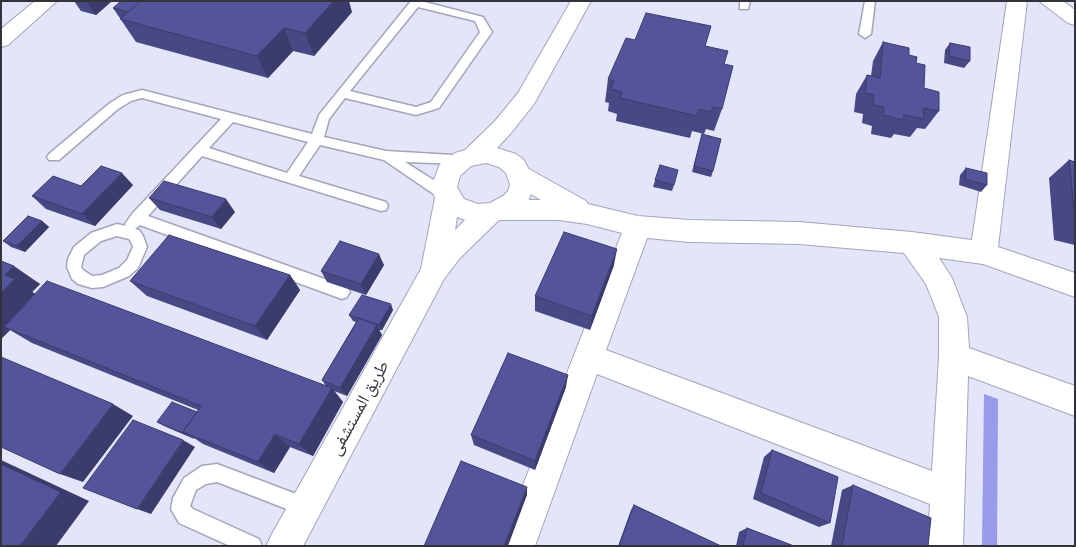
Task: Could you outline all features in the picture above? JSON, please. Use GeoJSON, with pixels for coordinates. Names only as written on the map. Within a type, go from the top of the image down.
{"type":"FeatureCollection","features":[{"type":"Feature","properties":{"kind":"street"},"geometry":{"type":"LineString","coordinates":[[1,40],[46,1]]}},
{"type":"Feature","properties":{"kind":"street"},"geometry":{"type":"LineString","coordinates":[[581,1],[526,98],[503,126],[469,158],[449,171],[444,187],[447,197],[455,206],[477,214],[496,211],[549,210],[587,214],[638,227],[689,231],[799,233],[912,243],[984,253],[1075,285]]}},
{"type":"Feature","properties":{"kind":"street"},"geometry":{"type":"LineString","coordinates":[[984,253],[1017,1]]}},
{"type":"Feature","properties":{"kind":"street"},"geometry":{"type":"LineString","coordinates":[[1048,1],[1075,19]]}},
{"type":"Feature","properties":{"kind":"street"},"geometry":{"type":"LineString","coordinates":[[496,211],[512,203],[522,185],[518,171],[518,130],[526,98]]}},
{"type":"Feature","properties":{"kind":"street"},"geometry":{"type":"LineString","coordinates":[[469,158],[486,154],[497,156],[587,214]]}},
{"type":"Feature","properties":{"kind":"street","name":"طريق المستشفى"},"geometry":{"type":"LineString","coordinates":[[434,271],[447,197]]}},
{"type":"Feature","properties":{"kind":"street","name":"طريق المستشفى"},"geometry":{"type":"LineString","coordinates":[[284,546],[434,271],[451,250],[496,211]]}},
{"type":"Feature","properties":{"kind":"street"},"geometry":{"type":"LineString","coordinates":[[517,546],[638,227]]}},
{"type":"Feature","properties":{"kind":"street"},"geometry":{"type":"LineString","coordinates":[[912,243],[938,278],[953,317],[954,357],[945,546]]}},
{"type":"Feature","properties":{"kind":"street"},"geometry":{"type":"LineString","coordinates":[[588,357],[947,494]]}},
{"type":"Feature","properties":{"kind":"street"},"geometry":{"type":"LineString","coordinates":[[954,357],[1075,401]]}},
{"type":"Feature","properties":{"kind":"lane"},"geometry":{"type":"LineString","coordinates":[[865,34],[870,1]]}},
{"type":"Feature","properties":{"kind":"lane"},"geometry":{"type":"LineString","coordinates":[[290,179],[317,140],[323,118],[342,93],[415,3],[479,19],[486,32],[435,106],[416,111],[342,93]]}},
{"type":"Feature","properties":{"kind":"lane"},"geometry":{"type":"LineString","coordinates":[[54,157],[114,106],[127,98],[142,94],[386,156],[469,158]]}},
{"type":"Feature","properties":{"kind":"lane"},"geometry":{"type":"LineString","coordinates":[[126,231],[230,117]]}},
{"type":"Feature","properties":{"kind":"lane"},"geometry":{"type":"LineString","coordinates":[[200,150],[381,206]]}},
{"type":"Feature","properties":{"kind":"lane"},"geometry":{"type":"LineString","coordinates":[[386,156],[407,167],[447,197]]}},
{"type":"Feature","properties":{"kind":"lane"},"geometry":{"type":"LineString","coordinates":[[137,218],[342,292]]}},
{"type":"Feature","properties":{"kind":"lane"},"geometry":{"type":"LineString","coordinates":[[252,546],[186,516],[180,509],[182,498],[190,484],[202,474],[217,473],[305,507]]}},
{"type":"Feature","properties":{"kind":"shaded area"},"geometry":{"type":"Polygon","coordinates":[[[984,394],[998,399],[997,546],[982,546],[984,394]]]}},
{"type":"Feature","properties":{"kind":"building"},"geometry":{"type":"Polygon","coordinates":[[[121,1],[140,1],[128,12],[113,8],[121,1]]]}},
{"type":"Feature","properties":{"kind":"building"},"geometry":{"type":"Polygon","coordinates":[[[141,1],[334,1],[305,33],[284,28],[257,56],[120,19],[141,1]]]}},
{"type":"Feature","properties":{"kind":"building"},"geometry":{"type":"Polygon","coordinates":[[[646,13],[711,26],[705,46],[728,51],[724,64],[733,66],[722,109],[713,107],[711,112],[699,109],[697,116],[620,98],[622,92],[611,89],[614,81],[608,79],[626,38],[635,40],[646,13]]]}},
{"type":"Feature","properties":{"kind":"building"},"geometry":{"type":"Polygon","coordinates":[[[883,42],[909,48],[909,55],[917,57],[916,63],[925,65],[924,88],[939,92],[939,111],[924,108],[923,119],[904,115],[903,120],[883,115],[884,107],[873,105],[874,95],[865,93],[867,75],[880,78],[883,42]]]}},
{"type":"Feature","properties":{"kind":"building"},"geometry":{"type":"Polygon","coordinates":[[[950,43],[970,47],[970,61],[949,56],[950,43]]]}},
{"type":"Feature","properties":{"kind":"building"},"geometry":{"type":"Polygon","coordinates":[[[702,134],[721,139],[713,171],[694,166],[702,134]]]}},
{"type":"Feature","properties":{"kind":"building"},"geometry":{"type":"Polygon","coordinates":[[[1069,160],[1075,162],[1075,219],[1069,160]]]}},
{"type":"Feature","properties":{"kind":"building"},"geometry":{"type":"Polygon","coordinates":[[[660,165],[678,170],[674,185],[655,180],[660,165]]]}},
{"type":"Feature","properties":{"kind":"building"},"geometry":{"type":"Polygon","coordinates":[[[101,166],[122,173],[82,214],[32,196],[53,176],[81,186],[101,166]]]}},
{"type":"Feature","properties":{"kind":"building"},"geometry":{"type":"Polygon","coordinates":[[[966,168],[987,173],[987,185],[965,179],[966,168]]]}},
{"type":"Feature","properties":{"kind":"building"},"geometry":{"type":"Polygon","coordinates":[[[164,181],[226,199],[212,217],[149,198],[164,181]]]}},
{"type":"Feature","properties":{"kind":"building"},"geometry":{"type":"Polygon","coordinates":[[[28,216],[42,221],[17,246],[3,241],[28,216]]]}},
{"type":"Feature","properties":{"kind":"building"},"geometry":{"type":"Polygon","coordinates":[[[564,232],[617,249],[592,316],[535,296],[564,232]]]}},
{"type":"Feature","properties":{"kind":"building"},"geometry":{"type":"Polygon","coordinates":[[[169,235],[290,275],[255,326],[130,281],[169,235]]]}},
{"type":"Feature","properties":{"kind":"building"},"geometry":{"type":"Polygon","coordinates":[[[340,241],[379,254],[361,284],[321,271],[340,241]]]}},
{"type":"Feature","properties":{"kind":"building"},"geometry":{"type":"Polygon","coordinates":[[[1,261],[14,266],[5,275],[15,279],[1,293],[1,261]]]}},
{"type":"Feature","properties":{"kind":"building"},"geometry":{"type":"Polygon","coordinates":[[[47,281],[332,388],[299,444],[275,434],[258,462],[183,432],[201,406],[4,327],[47,281]]]}},
{"type":"Feature","properties":{"kind":"building"},"geometry":{"type":"Polygon","coordinates":[[[362,295],[391,304],[379,325],[349,315],[362,295]]]}},
{"type":"Feature","properties":{"kind":"building"},"geometry":{"type":"Polygon","coordinates":[[[359,318],[377,325],[340,388],[322,380],[359,318]]]}},
{"type":"Feature","properties":{"kind":"building"},"geometry":{"type":"Polygon","coordinates":[[[508,353],[568,375],[535,461],[471,435],[508,353]]]}},
{"type":"Feature","properties":{"kind":"building"},"geometry":{"type":"Polygon","coordinates":[[[1,357],[113,404],[60,474],[1,447],[1,357]]]}},
{"type":"Feature","properties":{"kind":"building"},"geometry":{"type":"Polygon","coordinates":[[[172,402],[197,412],[183,432],[188,435],[157,422],[172,402]]]}},
{"type":"Feature","properties":{"kind":"building"},"geometry":{"type":"Polygon","coordinates":[[[133,420],[183,440],[137,509],[83,488],[133,420]]]}},
{"type":"Feature","properties":{"kind":"building"},"geometry":{"type":"Polygon","coordinates":[[[772,450],[838,477],[830,523],[761,493],[772,450]]]}},
{"type":"Feature","properties":{"kind":"building"},"geometry":{"type":"Polygon","coordinates":[[[461,461],[527,487],[504,546],[424,546],[461,461]]]}},
{"type":"Feature","properties":{"kind":"building"},"geometry":{"type":"Polygon","coordinates":[[[1,464],[61,492],[20,546],[1,546],[1,464]]]}},
{"type":"Feature","properties":{"kind":"building"},"geometry":{"type":"Polygon","coordinates":[[[853,485],[931,518],[928,546],[842,546],[853,485]]]}},
{"type":"Feature","properties":{"kind":"building"},"geometry":{"type":"Polygon","coordinates":[[[634,505],[721,546],[619,546],[634,505]]]}},
{"type":"Feature","properties":{"kind":"building"},"geometry":{"type":"Polygon","coordinates":[[[747,528],[794,546],[743,546],[747,528]]]}}]}
